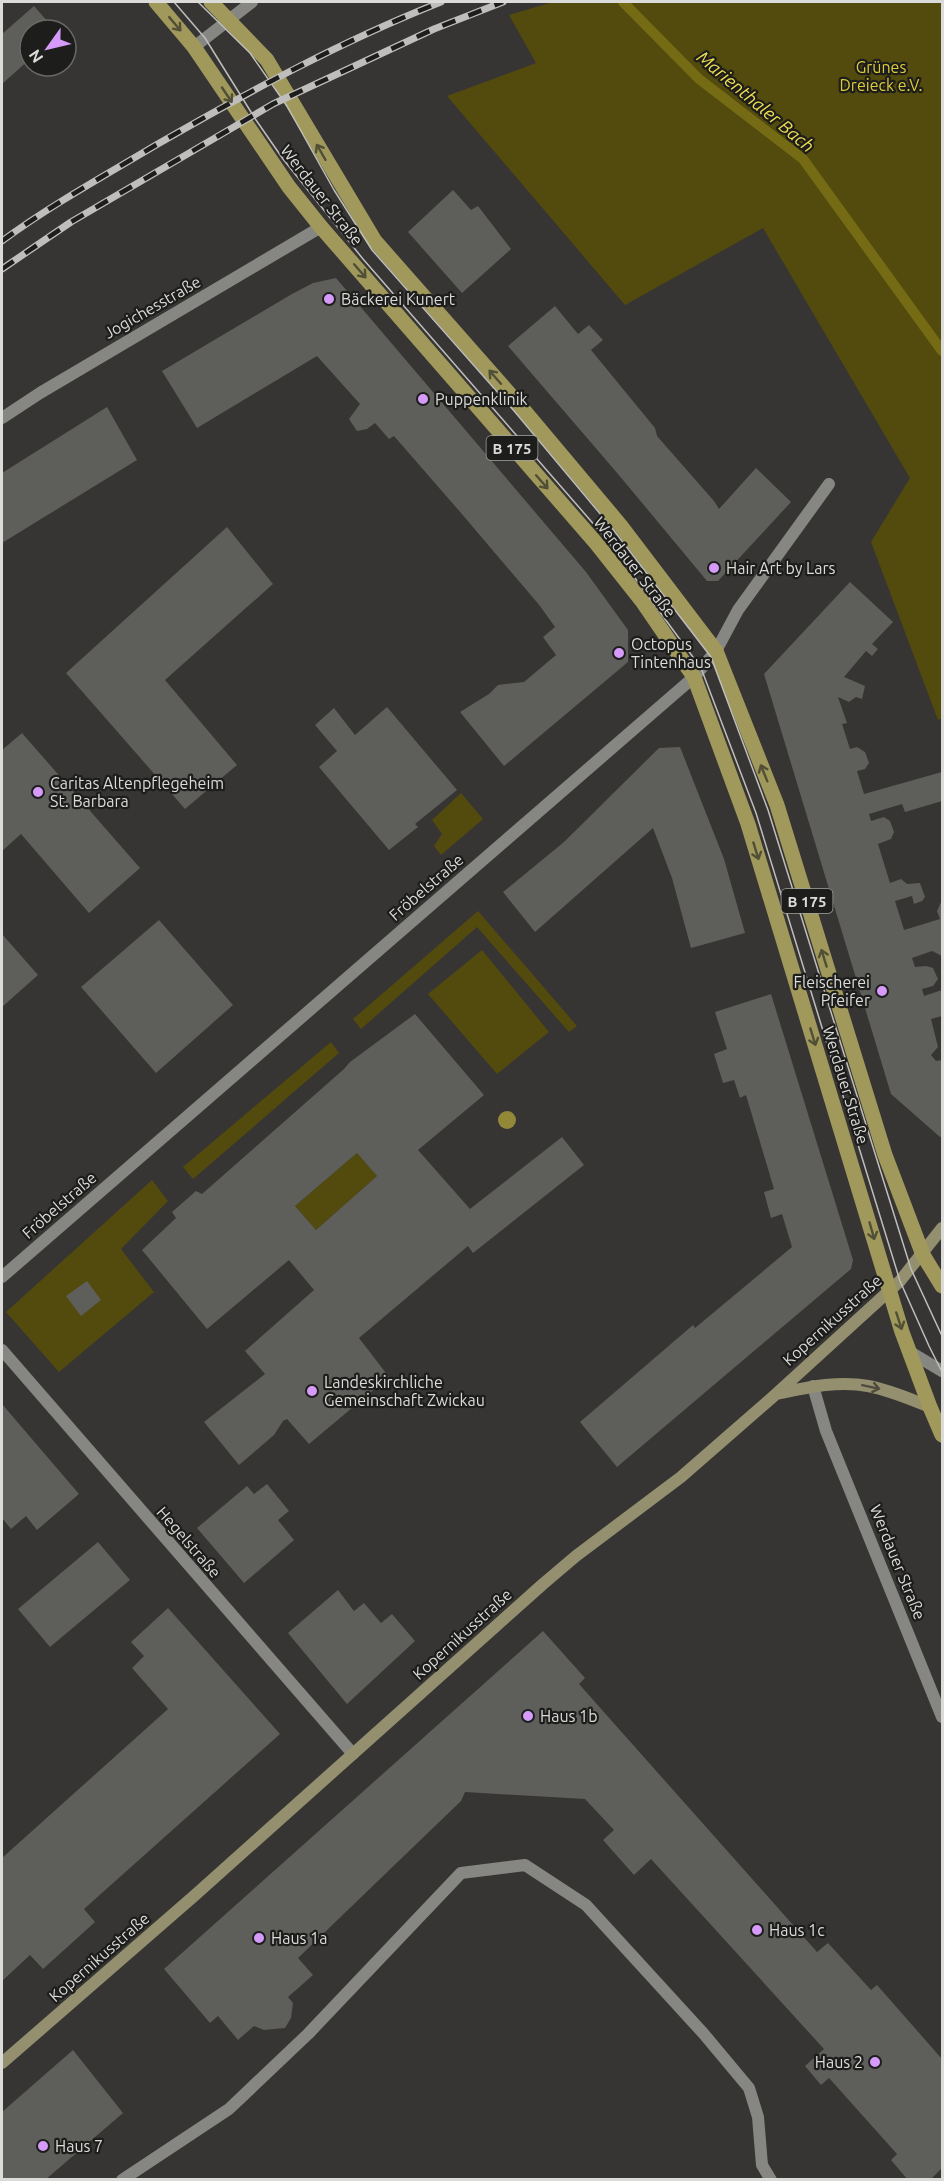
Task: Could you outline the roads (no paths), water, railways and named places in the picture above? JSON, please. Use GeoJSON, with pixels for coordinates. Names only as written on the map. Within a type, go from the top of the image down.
{"type":"FeatureCollection","features":[{"type":"Feature","properties":{"kind":"main road","name":"Werdauer Straße"},"geometry":{"type":"LineString","coordinates":[[156,2],[194,46],[283,178],[321,227],[596,543],[642,602],[694,677],[748,824],[889,1290],[942,1435]]}},
{"type":"Feature","properties":{"kind":"main road","name":"Werdauer Straße"},"geometry":{"type":"LineString","coordinates":[[211,2],[267,60],[375,241],[522,408],[621,526],[716,651],[777,805],[885,1155],[923,1255],[942,1286]]}},
{"type":"Feature","properties":{"kind":"street"},"geometry":{"type":"LineString","coordinates":[[194,46],[230,21],[252,2]]}},
{"type":"Feature","properties":{"kind":"street","name":"Jogichesstraße"},"geometry":{"type":"LineString","coordinates":[[2,418],[40,393],[321,227]]}},
{"type":"Feature","properties":{"kind":"street","name":"Fröbelstraße"},"geometry":{"type":"LineString","coordinates":[[2,1277],[694,677],[716,651],[738,610],[829,484]]}},
{"type":"Feature","properties":{"kind":"street","name":"Kopernikusstraße"},"geometry":{"type":"LineString","coordinates":[[2,2063],[194,1896],[576,1556],[681,1477],[775,1395],[889,1290],[923,1255],[942,1228]]}},
{"type":"Feature","properties":{"kind":"street","name":"Hegelstraße"},"geometry":{"type":"LineString","coordinates":[[2,1350],[353,1754]]}},
{"type":"Feature","properties":{"kind":"street"},"geometry":{"type":"LineString","coordinates":[[910,1352],[942,1371]]}},
{"type":"Feature","properties":{"kind":"street"},"geometry":{"type":"LineString","coordinates":[[775,1395],[813,1386],[866,1385],[893,1392],[930,1407]]}},
{"type":"Feature","properties":{"kind":"street","name":"Werdauer Straße"},"geometry":{"type":"LineString","coordinates":[[813,1386],[826,1431],[942,1717]]}},
{"type":"Feature","properties":{"kind":"street"},"geometry":{"type":"LineString","coordinates":[[122,2180],[229,2109],[308,2034],[461,1874],[525,1865],[586,1905],[703,2033],[749,2088],[758,2117],[762,2165],[771,2180]]}},
{"type":"Feature","properties":{"kind":"waterway","name":"Marienthaler Bach"},"geometry":{"type":"LineString","coordinates":[[623,2],[699,79],[803,159],[942,351]]}},
{"type":"Feature","properties":{"kind":"tram line"},"geometry":{"type":"LineString","coordinates":[[174,2],[205,38],[283,159],[363,259],[604,536],[701,668],[756,813],[900,1281],[942,1372]]}},
{"type":"Feature","properties":{"kind":"tram line"},"geometry":{"type":"LineString","coordinates":[[198,2],[250,53],[287,106],[334,190],[372,250],[515,412],[612,528],[711,657],[768,810],[911,1269],[942,1336]]}},
{"type":"Feature","properties":{"kind":"railway"},"geometry":{"type":"LineString","coordinates":[[2,241],[78,191],[225,106],[332,50],[441,2]]}},
{"type":"Feature","properties":{"kind":"railway"},"geometry":{"type":"LineString","coordinates":[[2,269],[71,222],[273,104],[434,29],[503,2]]}},
{"type":"Feature","properties":{"kind":"place","name":"Bäckerei Kunert"},"geometry":{"type":"Point","coordinates":[329,299]}},
{"type":"Feature","properties":{"kind":"place","name":"Puppenklinik"},"geometry":{"type":"Point","coordinates":[423,399]}},
{"type":"Feature","properties":{"kind":"place","name":"Hair Art by Lars"},"geometry":{"type":"Point","coordinates":[714,568]}},
{"type":"Feature","properties":{"kind":"place","name":"Octopus Tintenhaus"},"geometry":{"type":"Point","coordinates":[619,653]}},
{"type":"Feature","properties":{"kind":"place","name":"Caritas Altenpflegeheim St. Barbara"},"geometry":{"type":"Point","coordinates":[38,792]}},
{"type":"Feature","properties":{"kind":"place","name":"Fleischerei Pfeifer"},"geometry":{"type":"Point","coordinates":[882,991]}},
{"type":"Feature","properties":{"kind":"place","name":"Landeskirchliche Gemeinschaft Zwickau"},"geometry":{"type":"Point","coordinates":[312,1391]}},
{"type":"Feature","properties":{"kind":"place","name":"Haus 1b"},"geometry":{"type":"Point","coordinates":[528,1716]}},
{"type":"Feature","properties":{"kind":"place","name":"Haus 1c"},"geometry":{"type":"Point","coordinates":[757,1930]}},
{"type":"Feature","properties":{"kind":"place","name":"Haus 1a"},"geometry":{"type":"Point","coordinates":[259,1938]}},
{"type":"Feature","properties":{"kind":"place","name":"Haus 2"},"geometry":{"type":"Point","coordinates":[875,2062]}},
{"type":"Feature","properties":{"kind":"place","name":"Haus 7"},"geometry":{"type":"Point","coordinates":[43,2146]}},
{"type":"Feature","properties":{"kind":"park label","name":"Grünes Dreieck e.V."},"geometry":{"type":"Point","coordinates":[881,76]}}]}
